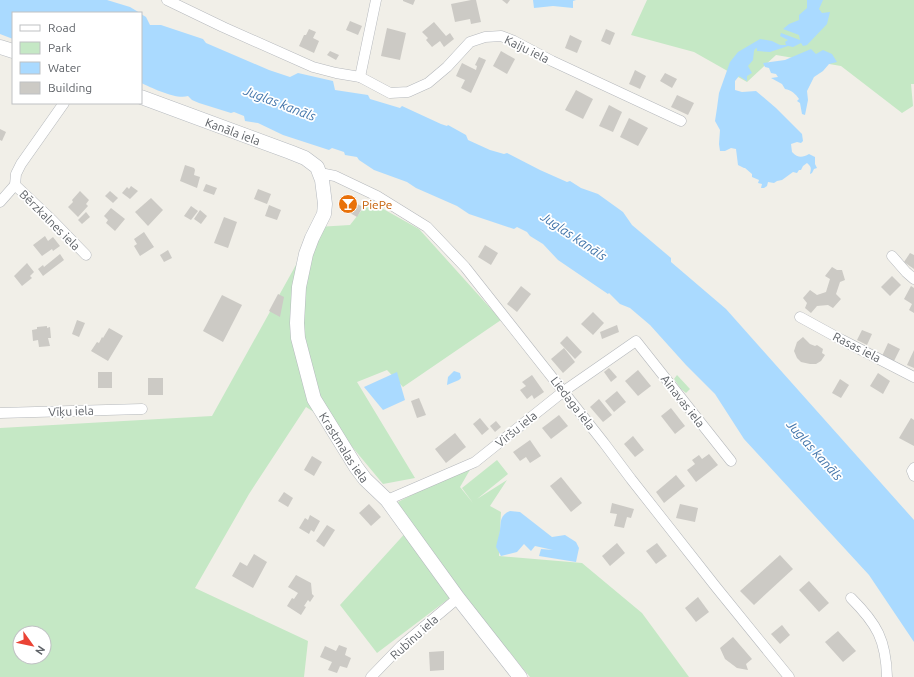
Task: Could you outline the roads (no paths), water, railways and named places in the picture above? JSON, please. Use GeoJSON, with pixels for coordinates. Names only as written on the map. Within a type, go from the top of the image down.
{"type":"FeatureCollection","features":[{"type":"Feature","properties":{"kind":"street"},"geometry":{"type":"LineString","coordinates":[[167,0],[223,27],[314,67],[336,73],[360,76],[376,0]]}},
{"type":"Feature","properties":{"kind":"street","name":"Kaiju iela"},"geometry":{"type":"LineString","coordinates":[[360,76],[390,93],[408,92],[428,83],[447,67],[470,42],[485,37],[501,36],[681,121]]}},
{"type":"Feature","properties":{"kind":"street"},"geometry":{"type":"LineString","coordinates":[[0,47],[12,51]]}},
{"type":"Feature","properties":{"kind":"street","name":"Kanāla iela"},"geometry":{"type":"LineString","coordinates":[[142,97],[305,158],[317,167],[320,173]]}},
{"type":"Feature","properties":{"kind":"street","name":"Bērzkalnes iela"},"geometry":{"type":"LineString","coordinates":[[63,104],[21,164],[16,174],[15,185],[53,220],[86,256]]}},
{"type":"Feature","properties":{"kind":"street","name":"Liedaga iela"},"geometry":{"type":"LineString","coordinates":[[320,173],[335,176],[377,196],[427,227],[465,267],[564,391],[631,479],[789,677]]}},
{"type":"Feature","properties":{"kind":"street","name":"Krastmalas iela"},"geometry":{"type":"LineString","coordinates":[[320,173],[325,204],[324,214],[306,254],[299,287],[297,323],[298,338],[314,399],[356,468],[387,500],[458,598],[520,677]]}},
{"type":"Feature","properties":{"kind":"street"},"geometry":{"type":"LineString","coordinates":[[0,202],[15,185]]}},
{"type":"Feature","properties":{"kind":"street"},"geometry":{"type":"LineString","coordinates":[[892,256],[914,279]]}},
{"type":"Feature","properties":{"kind":"street","name":"Rasas iela"},"geometry":{"type":"LineString","coordinates":[[800,317],[914,377]]}},
{"type":"Feature","properties":{"kind":"street","name":"Viršu iela"},"geometry":{"type":"LineString","coordinates":[[387,500],[475,462],[564,391],[636,341]]}},
{"type":"Feature","properties":{"kind":"street","name":"Ainavas iela"},"geometry":{"type":"LineString","coordinates":[[636,341],[730,461]]}},
{"type":"Feature","properties":{"kind":"street","name":"Vīķu iela"},"geometry":{"type":"LineString","coordinates":[[0,412],[142,409]]}},
{"type":"Feature","properties":{"kind":"street","name":"Rubīnu iela"},"geometry":{"type":"LineString","coordinates":[[371,677],[401,646],[458,598]]}},
{"type":"Feature","properties":{"kind":"street"},"geometry":{"type":"LineString","coordinates":[[851,598],[871,620],[880,636],[885,652],[887,677]]}},
{"type":"Feature","properties":{"kind":"water"},"geometry":{"type":"Polygon","coordinates":[[[0,0],[107,0],[130,7],[138,12],[12,12],[12,39],[0,34],[0,0]]]}},
{"type":"Feature","properties":{"kind":"water"},"geometry":{"type":"Polygon","coordinates":[[[533,0],[576,0],[573,1],[573,8],[553,6],[534,8],[533,0]]]}},
{"type":"Feature","properties":{"kind":"water"},"geometry":{"type":"Polygon","coordinates":[[[807,0],[823,0],[819,9],[822,13],[830,12],[827,24],[807,45],[803,46],[801,43],[793,47],[788,46],[770,52],[757,51],[757,48],[755,49],[753,60],[748,66],[752,73],[747,76],[747,81],[739,76],[735,81],[735,90],[742,92],[756,91],[776,108],[802,134],[803,141],[801,143],[797,142],[791,144],[792,152],[800,157],[809,154],[815,157],[815,164],[817,168],[814,169],[812,173],[810,174],[811,168],[807,163],[797,173],[793,172],[782,180],[774,183],[768,182],[767,186],[761,188],[762,184],[758,183],[759,180],[752,177],[752,174],[745,168],[738,165],[736,149],[731,148],[725,151],[720,151],[720,130],[715,121],[719,93],[730,62],[738,52],[760,39],[772,41],[780,45],[786,45],[785,42],[788,40],[780,36],[781,33],[800,40],[799,35],[783,29],[789,24],[799,20],[799,15],[807,8],[807,0]]]}},
{"type":"Feature","properties":{"kind":"water","name":"Juglas kanāls"},"geometry":{"type":"Polygon","coordinates":[[[142,15],[146,17],[150,25],[161,25],[203,39],[206,43],[269,70],[290,77],[298,73],[333,81],[335,90],[368,95],[370,99],[400,108],[402,106],[441,124],[448,125],[466,135],[468,140],[490,150],[504,154],[507,153],[540,170],[567,182],[570,181],[581,188],[598,194],[623,212],[632,225],[671,258],[671,262],[726,309],[914,520],[914,642],[869,575],[744,439],[715,394],[686,365],[650,325],[630,308],[620,304],[609,293],[608,294],[558,260],[543,244],[530,236],[527,232],[517,227],[514,229],[469,214],[457,206],[416,188],[407,182],[374,170],[357,157],[345,155],[344,152],[332,148],[329,150],[283,135],[258,123],[245,121],[244,116],[199,103],[192,100],[188,96],[183,97],[171,95],[142,83],[142,15]]]}},
{"type":"Feature","properties":{"kind":"water"},"geometry":{"type":"Polygon","coordinates":[[[811,49],[816,54],[823,50],[832,54],[837,62],[829,64],[823,71],[814,77],[807,91],[808,100],[805,115],[802,114],[800,103],[797,101],[799,99],[798,97],[791,91],[785,89],[782,84],[771,78],[778,77],[776,74],[771,73],[769,68],[765,67],[763,63],[785,60],[811,49]]]}},
{"type":"Feature","properties":{"kind":"water"},"geometry":{"type":"Polygon","coordinates":[[[454,371],[460,373],[461,378],[447,385],[448,377],[454,371]]]}},
{"type":"Feature","properties":{"kind":"water"},"geometry":{"type":"Polygon","coordinates":[[[397,372],[405,400],[383,410],[364,387],[397,372]]]}},
{"type":"Feature","properties":{"kind":"water"},"geometry":{"type":"Polygon","coordinates":[[[510,511],[520,512],[552,537],[565,535],[576,542],[579,548],[576,562],[539,556],[541,549],[553,550],[535,546],[531,551],[524,544],[517,552],[501,556],[496,547],[501,521],[504,514],[510,511]]]}},
{"type":"Feature","properties":{"kind":"place","name":"PiePe"},"geometry":{"type":"Point","coordinates":[348,204]}}]}
